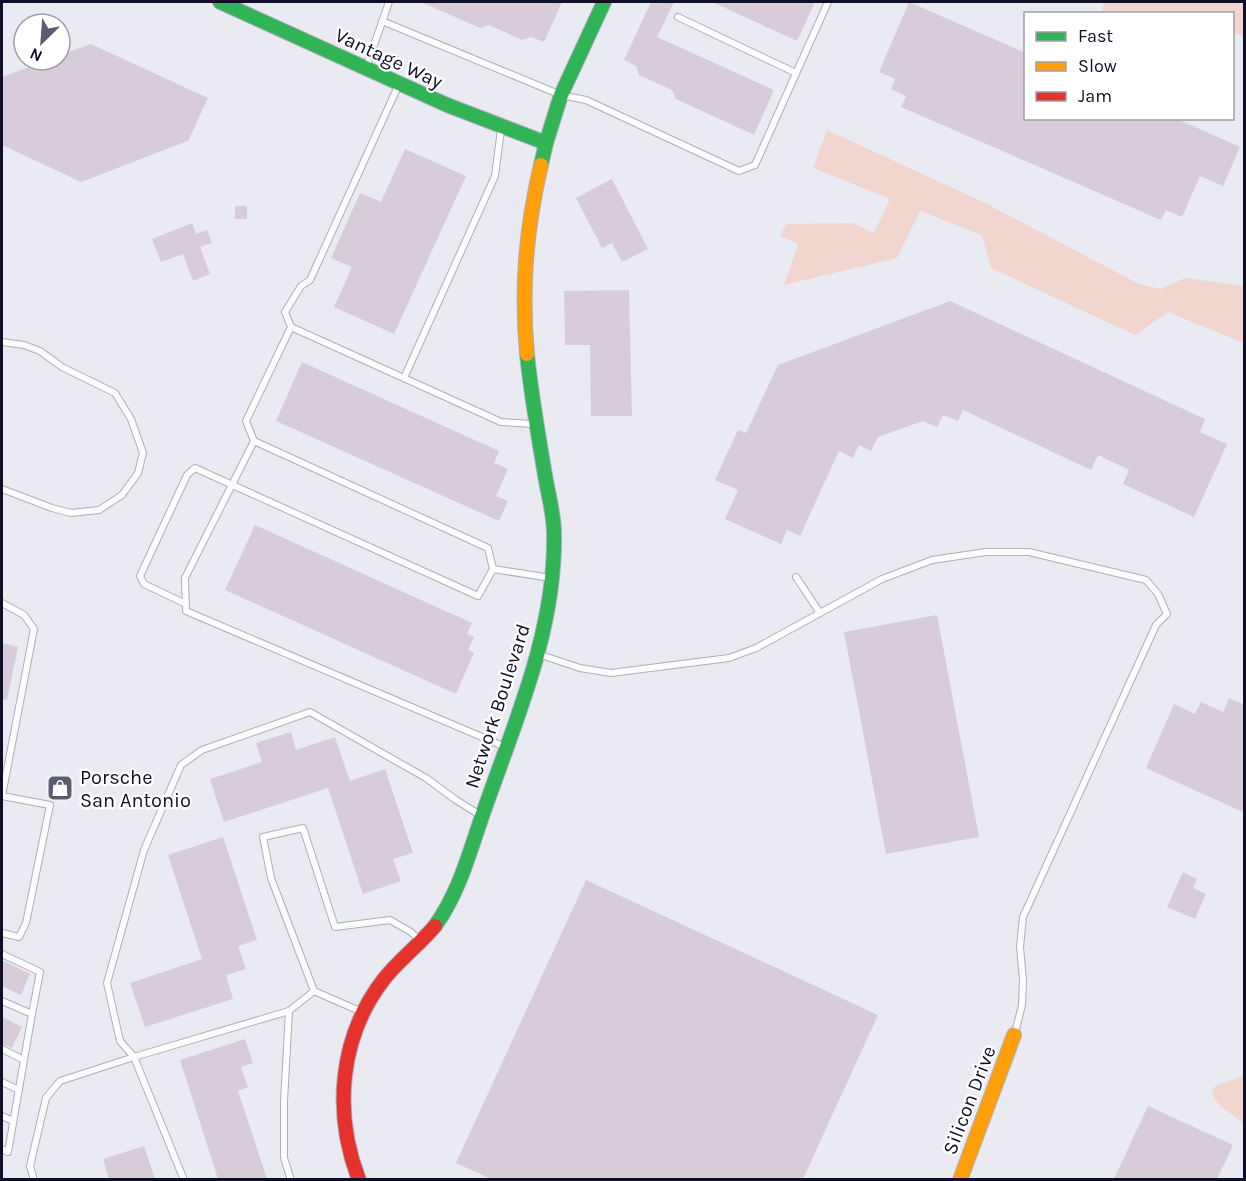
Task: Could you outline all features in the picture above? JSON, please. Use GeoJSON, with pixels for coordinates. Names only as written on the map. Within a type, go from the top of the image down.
{"type":"FeatureCollection","features":[{"type":"Feature","properties":{"kind":"street","name":"Vantage Way"},"geometry":{"type":"LineString","coordinates":[[220,2],[447,105],[546,143]]}},
{"type":"Feature","properties":{"kind":"street","name":"Network Boulevard"},"geometry":{"type":"LineString","coordinates":[[358,1179],[346,1137],[342,1095],[353,1035],[371,997],[383,980],[436,923],[455,893],[526,693],[548,607],[555,550],[552,515],[531,396],[524,311],[526,249],[535,191],[546,143],[561,94],[604,2]]}},
{"type":"Feature","properties":{"kind":"street","name":"Silicon Drive"},"geometry":{"type":"LineString","coordinates":[[960,1179],[1014,1035]]}},
{"type":"Feature","properties":{"kind":"lane"},"geometry":{"type":"LineString","coordinates":[[365,69],[389,2]]}},
{"type":"Feature","properties":{"kind":"lane"},"geometry":{"type":"LineString","coordinates":[[382,21],[561,94],[586,100],[739,171],[755,165],[828,2]]}},
{"type":"Feature","properties":{"kind":"lane"},"geometry":{"type":"LineString","coordinates":[[678,17],[796,73]]}},
{"type":"Feature","properties":{"kind":"lane"},"geometry":{"type":"LineString","coordinates":[[399,84],[310,280],[301,286],[285,312],[291,327],[501,422],[536,425]]}},
{"type":"Feature","properties":{"kind":"lane"},"geometry":{"type":"LineString","coordinates":[[404,378],[495,176],[501,126]]}},
{"type":"Feature","properties":{"kind":"lane"},"geometry":{"type":"LineString","coordinates":[[186,604],[144,584],[140,576],[187,475],[195,468],[478,596],[493,569],[488,548],[254,441],[246,421],[291,327]]}},
{"type":"Feature","properties":{"kind":"lane"},"geometry":{"type":"LineString","coordinates":[[2,342],[24,345],[40,351],[63,366],[115,393],[131,419],[143,453],[138,473],[122,495],[99,510],[72,513],[2,489]]}},
{"type":"Feature","properties":{"kind":"lane"},"geometry":{"type":"LineString","coordinates":[[254,441],[185,578],[186,610],[507,748]]}},
{"type":"Feature","properties":{"kind":"lane"},"geometry":{"type":"LineString","coordinates":[[537,654],[580,668],[611,673],[729,658],[756,648],[882,579],[932,560],[986,552],[1029,552],[1146,580],[1158,594],[1167,614],[1156,624],[1023,917],[1020,947],[1023,1005],[1014,1035]]}},
{"type":"Feature","properties":{"kind":"lane"},"geometry":{"type":"LineString","coordinates":[[493,569],[552,579]]}},
{"type":"Feature","properties":{"kind":"lane"},"geometry":{"type":"LineString","coordinates":[[796,577],[820,613]]}},
{"type":"Feature","properties":{"kind":"lane"},"geometry":{"type":"LineString","coordinates":[[2,603],[24,615],[33,630],[2,796],[50,806],[26,923],[19,937],[2,933]]}},
{"type":"Feature","properties":{"kind":"lane"},"geometry":{"type":"LineString","coordinates":[[184,1179],[134,1057],[120,1041],[107,983],[144,850],[181,765],[202,750],[310,712],[426,778],[482,816]]}},
{"type":"Feature","properties":{"kind":"lane"},"geometry":{"type":"LineString","coordinates":[[2,748],[10,750]]}},
{"type":"Feature","properties":{"kind":"lane"},"geometry":{"type":"LineString","coordinates":[[363,1013],[314,992],[271,878],[264,837],[303,828],[335,927],[390,920],[411,932],[421,941]]}},
{"type":"Feature","properties":{"kind":"lane"},"geometry":{"type":"LineString","coordinates":[[2,954],[40,972],[8,1152],[2,1149]]}},
{"type":"Feature","properties":{"kind":"lane"},"geometry":{"type":"LineString","coordinates":[[34,1179],[30,1166],[46,1098],[60,1081],[289,1011],[314,992]]}},
{"type":"Feature","properties":{"kind":"lane"},"geometry":{"type":"LineString","coordinates":[[2,1000],[32,1014]]}},
{"type":"Feature","properties":{"kind":"lane"},"geometry":{"type":"LineString","coordinates":[[289,1011],[284,1101],[284,1158],[291,1179]]}},
{"type":"Feature","properties":{"kind":"lane"},"geometry":{"type":"LineString","coordinates":[[2,1049],[24,1060]]}},
{"type":"Feature","properties":{"kind":"lane"},"geometry":{"type":"LineString","coordinates":[[2,1082],[19,1089]]}},
{"type":"Feature","properties":{"kind":"lane"},"geometry":{"type":"LineString","coordinates":[[2,1116],[14,1121]]}},
{"type":"Feature","properties":{"kind":"shaded area"},"geometry":{"type":"Polygon","coordinates":[[[1104,2],[1238,2],[1244,5],[1244,36],[1234,33],[1234,12],[1101,12],[1104,2]]]}},
{"type":"Feature","properties":{"kind":"shaded area"},"geometry":{"type":"Polygon","coordinates":[[[827,130],[983,202],[1139,284],[1160,289],[1185,278],[1244,286],[1244,343],[1168,312],[1135,335],[991,268],[982,235],[920,211],[897,258],[784,285],[798,244],[780,236],[786,224],[853,223],[874,233],[890,199],[813,168],[827,130]]]}},
{"type":"Feature","properties":{"kind":"shaded area"},"geometry":{"type":"Polygon","coordinates":[[[1244,1075],[1244,1123],[1221,1107],[1212,1095],[1214,1087],[1244,1075]]]}},
{"type":"Feature","properties":{"kind":"building"},"geometry":{"type":"Polygon","coordinates":[[[421,2],[562,2],[544,42],[531,37],[522,40],[489,25],[480,28],[421,2]]]}},
{"type":"Feature","properties":{"kind":"building"},"geometry":{"type":"Polygon","coordinates":[[[651,2],[674,2],[657,37],[774,90],[754,135],[676,99],[672,90],[639,75],[636,66],[624,60],[651,2]]]}},
{"type":"Feature","properties":{"kind":"building"},"geometry":{"type":"Polygon","coordinates":[[[712,2],[815,2],[797,41],[712,2]]]}},
{"type":"Feature","properties":{"kind":"building"},"geometry":{"type":"Polygon","coordinates":[[[909,2],[1024,52],[1024,120],[1179,120],[1240,147],[1223,186],[1200,176],[1182,217],[1166,210],[1161,220],[901,107],[906,96],[891,89],[895,79],[879,72],[909,2]]]}},
{"type":"Feature","properties":{"kind":"building"},"geometry":{"type":"Polygon","coordinates":[[[91,44],[208,98],[188,141],[81,182],[2,145],[2,77],[16,72],[72,72],[72,51],[91,44]]]}},
{"type":"Feature","properties":{"kind":"building"},"geometry":{"type":"Polygon","coordinates":[[[405,149],[466,176],[394,334],[334,307],[352,267],[331,258],[360,193],[381,202],[405,149]]]}},
{"type":"Feature","properties":{"kind":"building"},"geometry":{"type":"Polygon","coordinates":[[[612,179],[648,249],[622,262],[612,243],[602,248],[576,198],[612,179]]]}},
{"type":"Feature","properties":{"kind":"building"},"geometry":{"type":"Polygon","coordinates":[[[235,206],[247,206],[247,219],[235,219],[235,206]]]}},
{"type":"Feature","properties":{"kind":"building"},"geometry":{"type":"Polygon","coordinates":[[[192,223],[196,234],[207,230],[212,243],[200,247],[210,274],[193,281],[183,254],[161,262],[152,239],[192,223]]]}},
{"type":"Feature","properties":{"kind":"building"},"geometry":{"type":"Polygon","coordinates":[[[629,290],[632,416],[591,416],[590,345],[565,345],[564,291],[629,290]]]}},
{"type":"Feature","properties":{"kind":"building"},"geometry":{"type":"Polygon","coordinates":[[[950,301],[1205,419],[1200,432],[1227,444],[1194,517],[1123,484],[1129,470],[1098,455],[1091,470],[963,410],[958,421],[943,415],[937,427],[923,421],[878,437],[871,451],[859,445],[853,458],[839,451],[800,536],[787,530],[781,544],[725,519],[738,490],[715,480],[738,430],[746,433],[778,365],[950,301]]]}},
{"type":"Feature","properties":{"kind":"building"},"geometry":{"type":"Polygon","coordinates":[[[302,362],[499,451],[494,463],[508,469],[496,496],[508,501],[499,521],[276,421],[302,362]]]}},
{"type":"Feature","properties":{"kind":"building"},"geometry":{"type":"Polygon","coordinates":[[[255,525],[472,623],[467,634],[474,637],[468,650],[474,653],[456,694],[225,590],[255,525]]]}},
{"type":"Feature","properties":{"kind":"building"},"geometry":{"type":"Polygon","coordinates":[[[937,615],[979,837],[886,854],[844,632],[937,615]]]}},
{"type":"Feature","properties":{"kind":"building"},"geometry":{"type":"Polygon","coordinates":[[[2,643],[18,647],[7,700],[2,699],[2,643]]]}},
{"type":"Feature","properties":{"kind":"building"},"geometry":{"type":"Polygon","coordinates":[[[1229,698],[1245,705],[1245,813],[1146,768],[1174,704],[1195,714],[1201,702],[1223,712],[1229,698]]]}},
{"type":"Feature","properties":{"kind":"building"},"geometry":{"type":"Polygon","coordinates":[[[291,732],[296,750],[335,737],[350,781],[385,769],[413,853],[393,859],[401,881],[363,894],[328,788],[224,822],[210,779],[262,762],[256,743],[291,732]]]}},
{"type":"Feature","properties":{"kind":"building"},"geometry":{"type":"Polygon","coordinates":[[[223,837],[257,940],[238,946],[246,969],[226,975],[233,999],[145,1027],[130,983],[202,959],[168,855],[223,837]]]}},
{"type":"Feature","properties":{"kind":"building"},"geometry":{"type":"Polygon","coordinates":[[[1183,872],[1197,879],[1193,888],[1206,894],[1195,919],[1167,907],[1183,872]]]}},
{"type":"Feature","properties":{"kind":"building"},"geometry":{"type":"Polygon","coordinates":[[[586,880],[878,1015],[803,1179],[491,1179],[456,1163],[586,880]]]}},
{"type":"Feature","properties":{"kind":"building"},"geometry":{"type":"Polygon","coordinates":[[[2,960],[30,974],[21,995],[2,986],[2,960]]]}},
{"type":"Feature","properties":{"kind":"building"},"geometry":{"type":"Polygon","coordinates":[[[2,1017],[22,1027],[12,1048],[2,1044],[2,1017]]]}},
{"type":"Feature","properties":{"kind":"building"},"geometry":{"type":"Polygon","coordinates":[[[245,1039],[253,1063],[241,1067],[248,1087],[238,1091],[267,1179],[218,1179],[180,1060],[245,1039]]]}},
{"type":"Feature","properties":{"kind":"building"},"geometry":{"type":"Polygon","coordinates":[[[1148,1106],[1233,1145],[1217,1179],[1114,1179],[1148,1106]]]}},
{"type":"Feature","properties":{"kind":"building"},"geometry":{"type":"Polygon","coordinates":[[[144,1146],[155,1179],[109,1179],[103,1159],[144,1146]]]}},
{"type":"Feature","properties":{"kind":"traffic: fast"},"geometry":{"type":"LineString","coordinates":[[220,2],[447,105],[546,143]]}},
{"type":"Feature","properties":{"kind":"traffic: fast"},"geometry":{"type":"LineString","coordinates":[[541,165],[561,95],[604,2]]}},
{"type":"Feature","properties":{"kind":"traffic: fast"},"geometry":{"type":"LineString","coordinates":[[435,926],[452,898],[465,867],[522,705],[542,638],[549,603],[554,526],[527,354]]}},
{"type":"Feature","properties":{"kind":"traffic: slow"},"geometry":{"type":"LineString","coordinates":[[527,354],[526,259],[541,165]]}},
{"type":"Feature","properties":{"kind":"traffic: slow"},"geometry":{"type":"LineString","coordinates":[[960,1180],[1014,1035]]}},
{"type":"Feature","properties":{"kind":"traffic: jam"},"geometry":{"type":"LineString","coordinates":[[359,1180],[346,1128],[344,1102],[349,1050],[357,1025],[384,979],[435,926]]}},
{"type":"Feature","properties":{"kind":"place","name":"Porsche San Antonio"},"geometry":{"type":"Point","coordinates":[60,788]}}]}
